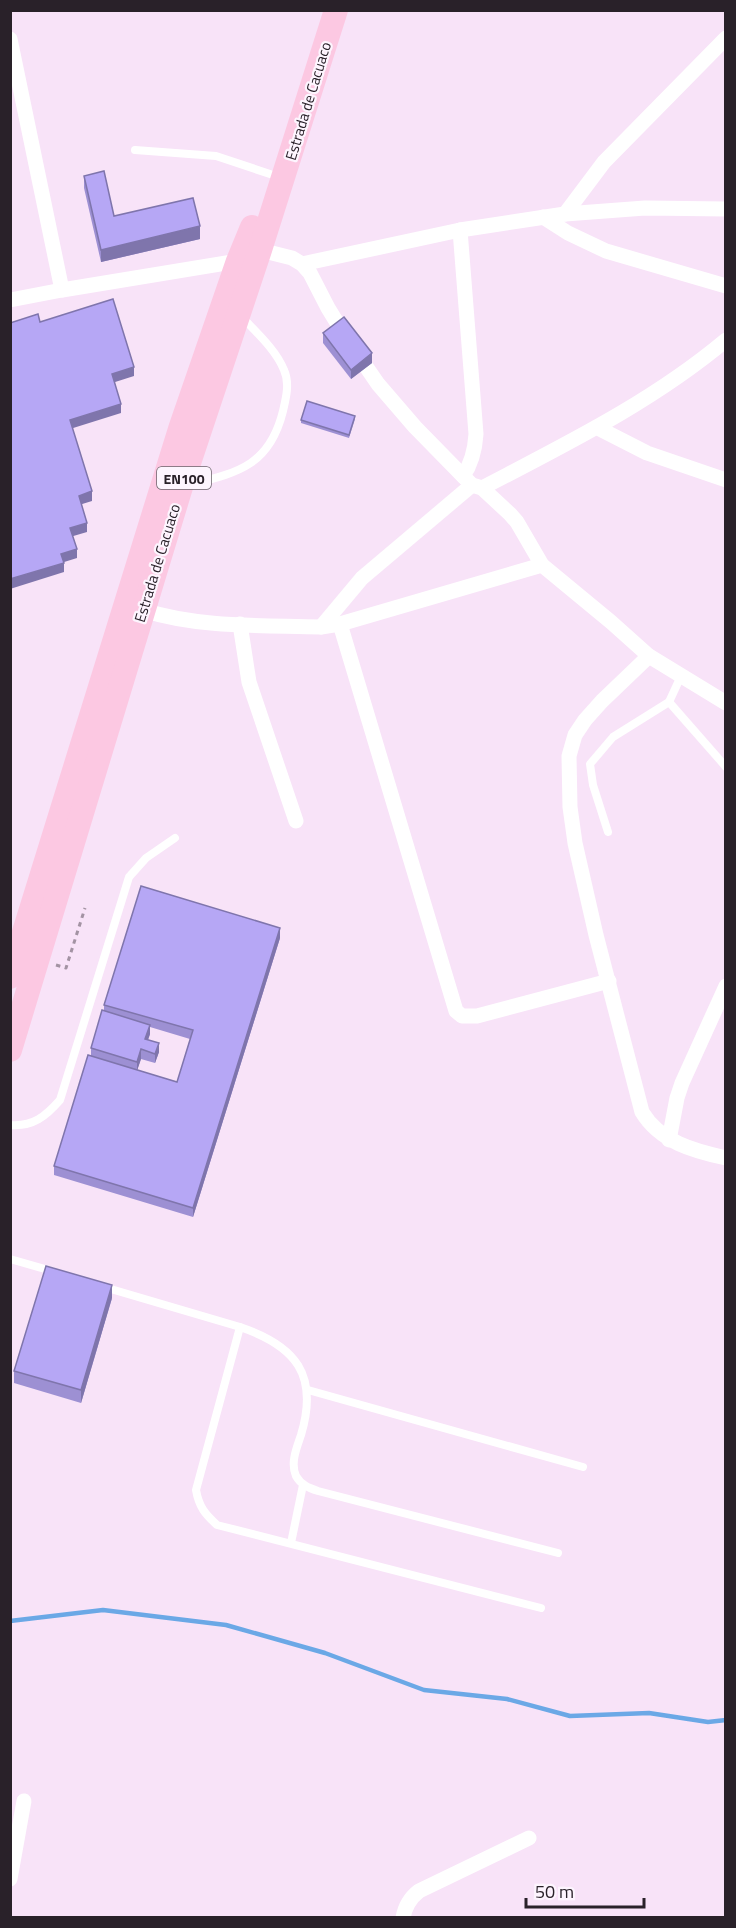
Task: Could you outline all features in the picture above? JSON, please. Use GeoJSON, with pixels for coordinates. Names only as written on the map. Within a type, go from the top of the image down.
{"type":"FeatureCollection","features":[{"type":"Feature","properties":{"kind":"main road","name":"Estrada de Cacuaco"},"geometry":{"type":"LineString","coordinates":[[10,977],[180,429],[238,261],[273,175],[322,10]]}},
{"type":"Feature","properties":{"kind":"main road","name":"Estrada de Cacuaco"},"geometry":{"type":"LineString","coordinates":[[10,1050],[142,610],[336,10]]}},
{"type":"Feature","properties":{"kind":"street"},"geometry":{"type":"LineString","coordinates":[[565,214],[609,157],[726,38]]}},
{"type":"Feature","properties":{"kind":"street"},"geometry":{"type":"LineString","coordinates":[[10,39],[17,100],[62,290]]}},
{"type":"Feature","properties":{"kind":"street"},"geometry":{"type":"LineString","coordinates":[[302,264],[460,230],[565,214],[645,208],[726,209]]}},
{"type":"Feature","properties":{"kind":"street"},"geometry":{"type":"LineString","coordinates":[[543,217],[568,233],[606,251],[726,286]]}},
{"type":"Feature","properties":{"kind":"street"},"geometry":{"type":"LineString","coordinates":[[460,230],[476,434],[475,451],[468,468],[472,483]]}},
{"type":"Feature","properties":{"kind":"street"},"geometry":{"type":"LineString","coordinates":[[260,250],[292,258],[302,264],[310,273],[347,339],[378,384],[415,427],[472,483],[517,522],[542,565],[649,656],[726,703]]}},
{"type":"Feature","properties":{"kind":"street"},"geometry":{"type":"LineString","coordinates":[[10,300],[238,261]]}},
{"type":"Feature","properties":{"kind":"street"},"geometry":{"type":"LineString","coordinates":[[321,627],[362,579],[472,483],[598,428],[690,369],[726,340]]}},
{"type":"Feature","properties":{"kind":"street"},"geometry":{"type":"LineString","coordinates":[[598,428],[647,453],[726,480]]}},
{"type":"Feature","properties":{"kind":"street"},"geometry":{"type":"LineString","coordinates":[[142,610],[168,618],[321,627],[340,624],[542,565]]}},
{"type":"Feature","properties":{"kind":"street"},"geometry":{"type":"LineString","coordinates":[[240,624],[249,682],[296,821]]}},
{"type":"Feature","properties":{"kind":"street"},"geometry":{"type":"LineString","coordinates":[[340,624],[456,1011],[462,1016],[477,1016],[609,981]]}},
{"type":"Feature","properties":{"kind":"street"},"geometry":{"type":"LineString","coordinates":[[649,656],[602,701],[575,735],[568,756],[570,807],[575,843],[596,935],[642,1112],[651,1126],[669,1140],[726,1158]]}},
{"type":"Feature","properties":{"kind":"street"},"geometry":{"type":"LineString","coordinates":[[669,1140],[676,1098],[726,986]]}},
{"type":"Feature","properties":{"kind":"street"},"geometry":{"type":"LineString","coordinates":[[10,1879],[24,1801]]}},
{"type":"Feature","properties":{"kind":"street"},"geometry":{"type":"LineString","coordinates":[[403,1917],[411,1897],[529,1838]]}},
{"type":"Feature","properties":{"kind":"lane"},"geometry":{"type":"LineString","coordinates":[[135,150],[216,156],[273,175]]}},
{"type":"Feature","properties":{"kind":"lane"},"geometry":{"type":"LineString","coordinates":[[181,487],[236,472],[268,447],[275,436],[287,389],[286,373],[278,357],[239,313]]}},
{"type":"Feature","properties":{"kind":"lane"},"geometry":{"type":"LineString","coordinates":[[608,832],[593,784],[590,764],[614,737],[669,702],[681,676]]}},
{"type":"Feature","properties":{"kind":"lane"},"geometry":{"type":"LineString","coordinates":[[669,702],[726,767]]}},
{"type":"Feature","properties":{"kind":"lane"},"geometry":{"type":"LineString","coordinates":[[10,1125],[23,1126],[41,1118],[60,1100],[129,877],[146,858],[175,838]]}},
{"type":"Feature","properties":{"kind":"lane"},"geometry":{"type":"LineString","coordinates":[[10,1259],[56,1273]]}},
{"type":"Feature","properties":{"kind":"lane"},"geometry":{"type":"LineString","coordinates":[[91,1283],[240,1327],[283,1347],[293,1359],[308,1390],[304,1426],[294,1458],[295,1474],[303,1485],[318,1491],[558,1553]]}},
{"type":"Feature","properties":{"kind":"lane"},"geometry":{"type":"LineString","coordinates":[[240,1327],[196,1490],[199,1505],[205,1515],[218,1525],[541,1608]]}},
{"type":"Feature","properties":{"kind":"lane"},"geometry":{"type":"LineString","coordinates":[[308,1390],[584,1467]]}},
{"type":"Feature","properties":{"kind":"lane"},"geometry":{"type":"LineString","coordinates":[[291,1544],[303,1485]]}},
{"type":"Feature","properties":{"kind":"building"},"geometry":{"type":"Polygon","coordinates":[[[104,171],[114,216],[193,198],[200,226],[101,250],[84,176],[104,171]]]}},
{"type":"Feature","properties":{"kind":"building"},"geometry":{"type":"Polygon","coordinates":[[[113,299],[134,367],[112,374],[121,404],[70,420],[92,491],[79,496],[87,523],[70,528],[77,549],[61,554],[64,563],[10,579],[10,323],[38,314],[40,322],[113,299]]]}},
{"type":"Feature","properties":{"kind":"building"},"geometry":{"type":"Polygon","coordinates":[[[344,317],[372,353],[351,370],[323,333],[344,317]]]}},
{"type":"Feature","properties":{"kind":"building"},"geometry":{"type":"Polygon","coordinates":[[[307,401],[355,416],[349,435],[301,420],[307,401]]]}},
{"type":"Feature","properties":{"kind":"building"},"geometry":{"type":"Polygon","coordinates":[[[141,886],[280,928],[193,1208],[54,1166],[88,1055],[177,1082],[193,1030],[104,1005],[141,886]]]}},
{"type":"Feature","properties":{"kind":"building"},"geometry":{"type":"Polygon","coordinates":[[[102,1010],[150,1025],[145,1039],[159,1043],[155,1054],[141,1049],[137,1062],[91,1048],[102,1010]]]}},
{"type":"Feature","properties":{"kind":"building"},"geometry":{"type":"Polygon","coordinates":[[[46,1266],[112,1285],[81,1390],[14,1371],[46,1266]]]}},
{"type":"Feature","properties":{"kind":"waterway"},"geometry":{"type":"LineString","coordinates":[[10,1621],[103,1610],[226,1625],[325,1653],[424,1690],[507,1699],[570,1716],[649,1713],[708,1722],[726,1720]]}}]}
